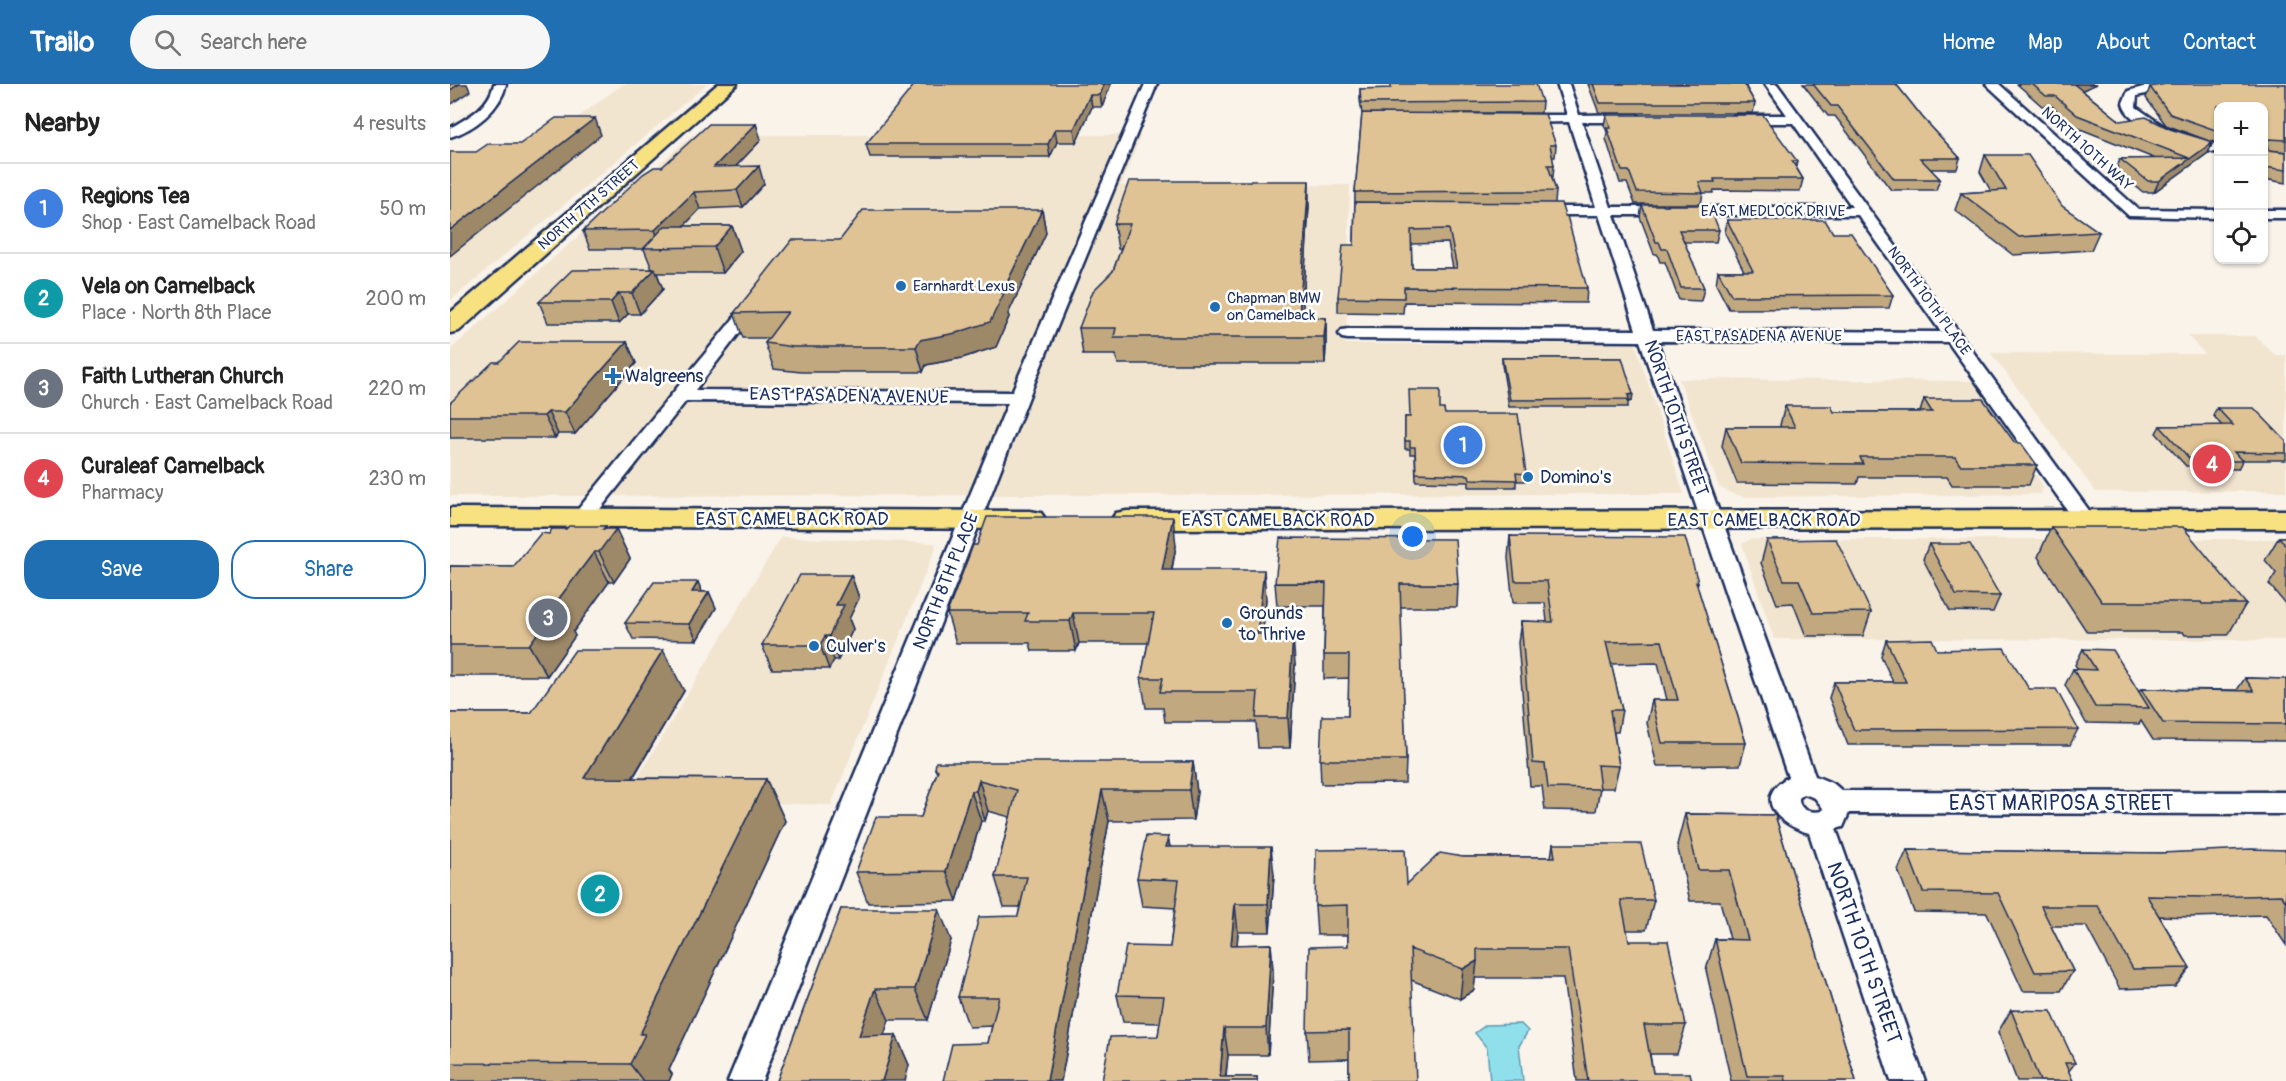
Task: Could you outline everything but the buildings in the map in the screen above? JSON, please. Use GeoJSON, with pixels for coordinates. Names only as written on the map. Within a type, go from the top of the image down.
{"type":"FeatureCollection","features":[{"type":"Feature","properties":{"kind":"main road","name":"NORTH 7TH STREET"},"geometry":{"type":"LineString","coordinates":[[450,326],[728,84]]}},
{"type":"Feature","properties":{"kind":"main road","name":"EAST CAMELBACK ROAD"},"geometry":{"type":"LineString","coordinates":[[450,517],[1055,520]]}},
{"type":"Feature","properties":{"kind":"main road","name":"EAST CAMELBACK ROAD"},"geometry":{"type":"LineString","coordinates":[[1100,520],[2286,519]]}},
{"type":"Feature","properties":{"kind":"street"},"geometry":{"type":"LineString","coordinates":[[450,133],[467,124],[488,107],[496,98],[500,84]]}},
{"type":"Feature","properties":{"kind":"street","name":"NORTH 8TH PLACE"},"geometry":{"type":"LineString","coordinates":[[745,1081],[1020,398],[1152,84]]}},
{"type":"Feature","properties":{"kind":"street","name":"NORTH 10TH STREET"},"geometry":{"type":"LineString","coordinates":[[1563,84],[1647,335],[1804,784]]}},
{"type":"Feature","properties":{"kind":"street","name":"NORTH 10TH PLACE"},"geometry":{"type":"LineString","coordinates":[[1771,84],[2085,520]]}},
{"type":"Feature","properties":{"kind":"street","name":"NORTH 10TH WAY"},"geometry":{"type":"LineString","coordinates":[[1992,84],[2134,213],[2214,214]]}},
{"type":"Feature","properties":{"kind":"street"},"geometry":{"type":"LineString","coordinates":[[2191,85],[2156,87],[2132,94],[2130,109],[2160,130],[2214,148]]}},
{"type":"Feature","properties":{"kind":"street"},"geometry":{"type":"LineString","coordinates":[[1504,119],[1644,118]]}},
{"type":"Feature","properties":{"kind":"street"},"geometry":{"type":"LineString","coordinates":[[1726,118],[1796,118]]}},
{"type":"Feature","properties":{"kind":"street","name":"EAST MEDLOCK DRIVE"},"geometry":{"type":"LineString","coordinates":[[1522,211],[1864,211]]}},
{"type":"Feature","properties":{"kind":"street"},"geometry":{"type":"LineString","coordinates":[[2268,214],[2286,214]]}},
{"type":"Feature","properties":{"kind":"street"},"geometry":{"type":"LineString","coordinates":[[582,518],[679,395],[772,283]]}},
{"type":"Feature","properties":{"kind":"street","name":"EAST PASADENA AVENUE"},"geometry":{"type":"LineString","coordinates":[[1348,334],[1955,337]]}},
{"type":"Feature","properties":{"kind":"street","name":"EAST PASADENA AVENUE"},"geometry":{"type":"LineString","coordinates":[[679,395],[1020,398]]}},
{"type":"Feature","properties":{"kind":"street"},"geometry":{"type":"LineString","coordinates":[[1804,784],[1826,791],[1827,813],[1802,821],[1785,805],[1786,793],[1796,785],[1804,784]]}},
{"type":"Feature","properties":{"kind":"street","name":"EAST MARIPOSA STREET"},"geometry":{"type":"LineString","coordinates":[[1827,813],[2286,804]]}},
{"type":"Feature","properties":{"kind":"street","name":"NORTH 10TH STREET"},"geometry":{"type":"LineString","coordinates":[[1827,813],[1908,1081]]}},
{"type":"Feature","properties":{"kind":"shaded area"},"geometry":{"type":"Polygon","coordinates":[[[623,84],[707,84],[450,301],[450,211],[623,84]]]}},
{"type":"Feature","properties":{"kind":"shaded area"},"geometry":{"type":"Polygon","coordinates":[[[692,135],[1141,135],[1121,186],[1350,185],[1346,344],[1635,343],[1684,494],[450,496],[450,350],[692,135]]]}},
{"type":"Feature","properties":{"kind":"shaded area"},"geometry":{"type":"Polygon","coordinates":[[[2188,336],[2256,336],[2275,355],[2286,355],[2286,491],[2096,492],[1991,353],[2205,354],[2188,336]]]}},
{"type":"Feature","properties":{"kind":"shaded area"},"geometry":{"type":"Polygon","coordinates":[[[1679,379],[1975,381],[2043,486],[2041,494],[1745,497],[1733,494],[1719,487],[1679,379]]]}},
{"type":"Feature","properties":{"kind":"shaded area"},"geometry":{"type":"Polygon","coordinates":[[[781,537],[935,543],[936,547],[831,805],[625,799],[781,537]]]}},
{"type":"Feature","properties":{"kind":"shaded area"},"geometry":{"type":"Polygon","coordinates":[[[1751,539],[2286,539],[2286,640],[1774,639],[1742,544],[1751,539]]]}},
{"type":"Feature","properties":{"kind":"water"},"geometry":{"type":"Polygon","coordinates":[[[1521,1024],[1528,1031],[1519,1046],[1523,1081],[1490,1081],[1487,1048],[1475,1033],[1486,1025],[1521,1024]]]}},
{"type":"Feature","properties":{"kind":"place","name":"Earnhardt Lexus"},"geometry":{"type":"Point","coordinates":[901,286]}},
{"type":"Feature","properties":{"kind":"place","name":"Chapman BMW on Camelback"},"geometry":{"type":"Point","coordinates":[1215,307]}},
{"type":"Feature","properties":{"kind":"place","name":"Walgreens"},"geometry":{"type":"Point","coordinates":[613,376]}},
{"type":"Feature","properties":{"kind":"place","name":"Regions Tea"},"geometry":{"type":"Point","coordinates":[1463,445]}},
{"type":"Feature","properties":{"kind":"place","name":"Curaleaf Camelback"},"geometry":{"type":"Point","coordinates":[2212,464]}},
{"type":"Feature","properties":{"kind":"place","name":"Domino's"},"geometry":{"type":"Point","coordinates":[1528,477]}},
{"type":"Feature","properties":{"kind":"place","name":"Faith Lutheran Church"},"geometry":{"type":"Point","coordinates":[548,618]}},
{"type":"Feature","properties":{"kind":"place","name":"Grounds to Thrive"},"geometry":{"type":"Point","coordinates":[1227,623]}},
{"type":"Feature","properties":{"kind":"place","name":"Culver's"},"geometry":{"type":"Point","coordinates":[814,646]}},
{"type":"Feature","properties":{"kind":"place","name":"Vela on Camelback"},"geometry":{"type":"Point","coordinates":[600,894]}}]}
